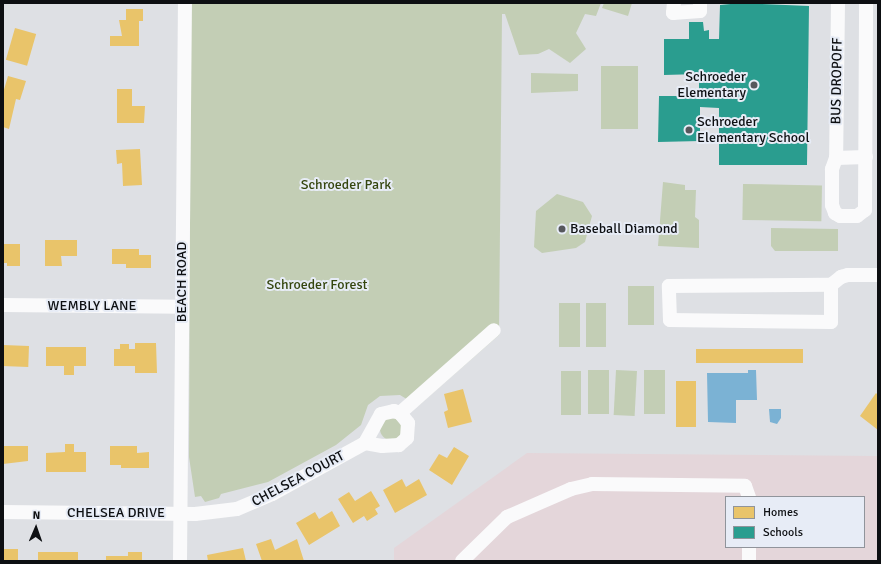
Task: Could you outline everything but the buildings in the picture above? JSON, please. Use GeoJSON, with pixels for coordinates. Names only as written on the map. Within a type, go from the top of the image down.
{"type":"FeatureCollection","features":[{"type":"Feature","properties":{"kind":"street","name":"BEACH ROAD"},"geometry":{"type":"LineString","coordinates":[[180,561],[185,3]]}},
{"type":"Feature","properties":{"kind":"street"},"geometry":{"type":"LineString","coordinates":[[674,3],[673,13],[700,11],[700,3]]}},
{"type":"Feature","properties":{"kind":"street","name":"BUS DROPOFF"},"geometry":{"type":"LineString","coordinates":[[838,3],[836,158],[832,169],[832,205],[835,212],[840,216],[857,216],[865,210],[866,157]]}},
{"type":"Feature","properties":{"kind":"street"},"geometry":{"type":"LineString","coordinates":[[836,158],[866,157],[866,3]]}},
{"type":"Feature","properties":{"kind":"street"},"geometry":{"type":"LineString","coordinates":[[831,286],[831,322],[670,320],[669,286],[831,286],[841,277],[848,275],[878,275]]}},
{"type":"Feature","properties":{"kind":"street","name":"WEMBLY LANE"},"geometry":{"type":"LineString","coordinates":[[3,305],[182,307]]}},
{"type":"Feature","properties":{"kind":"street"},"geometry":{"type":"LineString","coordinates":[[400,413],[494,330]]}},
{"type":"Feature","properties":{"kind":"street"},"geometry":{"type":"LineString","coordinates":[[387,411],[400,413],[406,418],[409,428],[403,442],[392,447],[366,443],[381,414],[387,411]]}},
{"type":"Feature","properties":{"kind":"street","name":"CHELSEA COURT"},"geometry":{"type":"LineString","coordinates":[[180,514],[224,512],[250,504],[366,443]]}},
{"type":"Feature","properties":{"kind":"street"},"geometry":{"type":"LineString","coordinates":[[462,561],[507,518],[571,489],[592,484],[746,486],[749,496]]}},
{"type":"Feature","properties":{"kind":"street","name":"CHELSEA DRIVE"},"geometry":{"type":"LineString","coordinates":[[3,512],[180,514]]}},
{"type":"Feature","properties":{"kind":"street"},"geometry":{"type":"LineString","coordinates":[[749,548],[749,561]]}},
{"type":"Feature","properties":{"kind":"shaded area"},"geometry":{"type":"Polygon","coordinates":[[[527,453],[878,456],[878,561],[394,561],[394,548],[527,453]]]}},
{"type":"Feature","properties":{"kind":"green space","name":"Schroeder Forest"},"geometry":{"type":"Polygon","coordinates":[[[191,3],[601,3],[596,16],[585,14],[576,33],[586,49],[570,63],[549,49],[538,54],[519,55],[505,14],[502,14],[499,335],[418,406],[400,395],[380,396],[368,405],[361,425],[336,445],[268,482],[221,494],[219,498],[205,502],[201,496],[195,497],[189,457],[191,3]]]}},
{"type":"Feature","properties":{"kind":"green space"},"geometry":{"type":"Polygon","coordinates":[[[604,3],[632,3],[628,16],[602,8],[604,3]]]}},
{"type":"Feature","properties":{"kind":"green space"},"geometry":{"type":"Polygon","coordinates":[[[601,66],[638,66],[638,129],[601,129],[601,66]]]}},
{"type":"Feature","properties":{"kind":"green space"},"geometry":{"type":"Polygon","coordinates":[[[531,73],[578,74],[578,91],[531,93],[531,73]]]}},
{"type":"Feature","properties":{"kind":"green space"},"geometry":{"type":"Polygon","coordinates":[[[663,182],[685,185],[685,190],[696,190],[695,217],[699,220],[699,248],[658,246],[663,182]]]}},
{"type":"Feature","properties":{"kind":"green space"},"geometry":{"type":"Polygon","coordinates":[[[743,184],[822,185],[821,221],[742,220],[743,184]]]}},
{"type":"Feature","properties":{"kind":"green space","name":"Baseball Diamond"},"geometry":{"type":"Polygon","coordinates":[[[557,194],[583,202],[592,216],[585,242],[576,248],[542,253],[534,247],[536,211],[557,194]]]}},
{"type":"Feature","properties":{"kind":"green space"},"geometry":{"type":"Polygon","coordinates":[[[771,228],[838,229],[838,251],[775,251],[771,246],[771,228]]]}},
{"type":"Feature","properties":{"kind":"green space"},"geometry":{"type":"Polygon","coordinates":[[[628,286],[654,286],[654,325],[628,325],[628,286]]]}},
{"type":"Feature","properties":{"kind":"green space"},"geometry":{"type":"Polygon","coordinates":[[[559,303],[580,303],[580,347],[559,347],[559,303]]]}},
{"type":"Feature","properties":{"kind":"green space"},"geometry":{"type":"Polygon","coordinates":[[[586,303],[606,303],[606,347],[586,347],[586,303]]]}},
{"type":"Feature","properties":{"kind":"green space"},"geometry":{"type":"Polygon","coordinates":[[[588,370],[609,370],[609,414],[588,414],[588,370]]]}},
{"type":"Feature","properties":{"kind":"green space"},"geometry":{"type":"Polygon","coordinates":[[[616,370],[637,371],[635,416],[614,415],[616,370]]]}},
{"type":"Feature","properties":{"kind":"green space"},"geometry":{"type":"Polygon","coordinates":[[[644,370],[665,370],[665,414],[644,414],[644,370]]]}},
{"type":"Feature","properties":{"kind":"green space"},"geometry":{"type":"Polygon","coordinates":[[[561,371],[581,371],[581,415],[561,415],[561,371]]]}},
{"type":"Feature","properties":{"kind":"green space"},"geometry":{"type":"Polygon","coordinates":[[[391,418],[399,421],[402,429],[399,437],[391,440],[383,437],[380,429],[383,421],[391,418]]]}},
{"type":"Feature","properties":{"kind":"water"},"geometry":{"type":"Polygon","coordinates":[[[748,370],[756,370],[757,400],[736,400],[736,423],[708,422],[707,373],[748,373],[748,370]]]}},
{"type":"Feature","properties":{"kind":"water"},"geometry":{"type":"Polygon","coordinates":[[[769,409],[781,409],[781,418],[777,424],[770,422],[769,409]]]}},
{"type":"Feature","properties":{"kind":"place","name":"Schroeder Elementary"},"geometry":{"type":"Point","coordinates":[754,85]}},
{"type":"Feature","properties":{"kind":"place","name":"Schroeder Elementary School"},"geometry":{"type":"Point","coordinates":[689,130]}},
{"type":"Feature","properties":{"kind":"place","name":"Baseball Diamond"},"geometry":{"type":"Point","coordinates":[562,229]}},
{"type":"Feature","properties":{"kind":"park label","name":"Schroeder Park"},"geometry":{"type":"Point","coordinates":[346,185]}}]}
